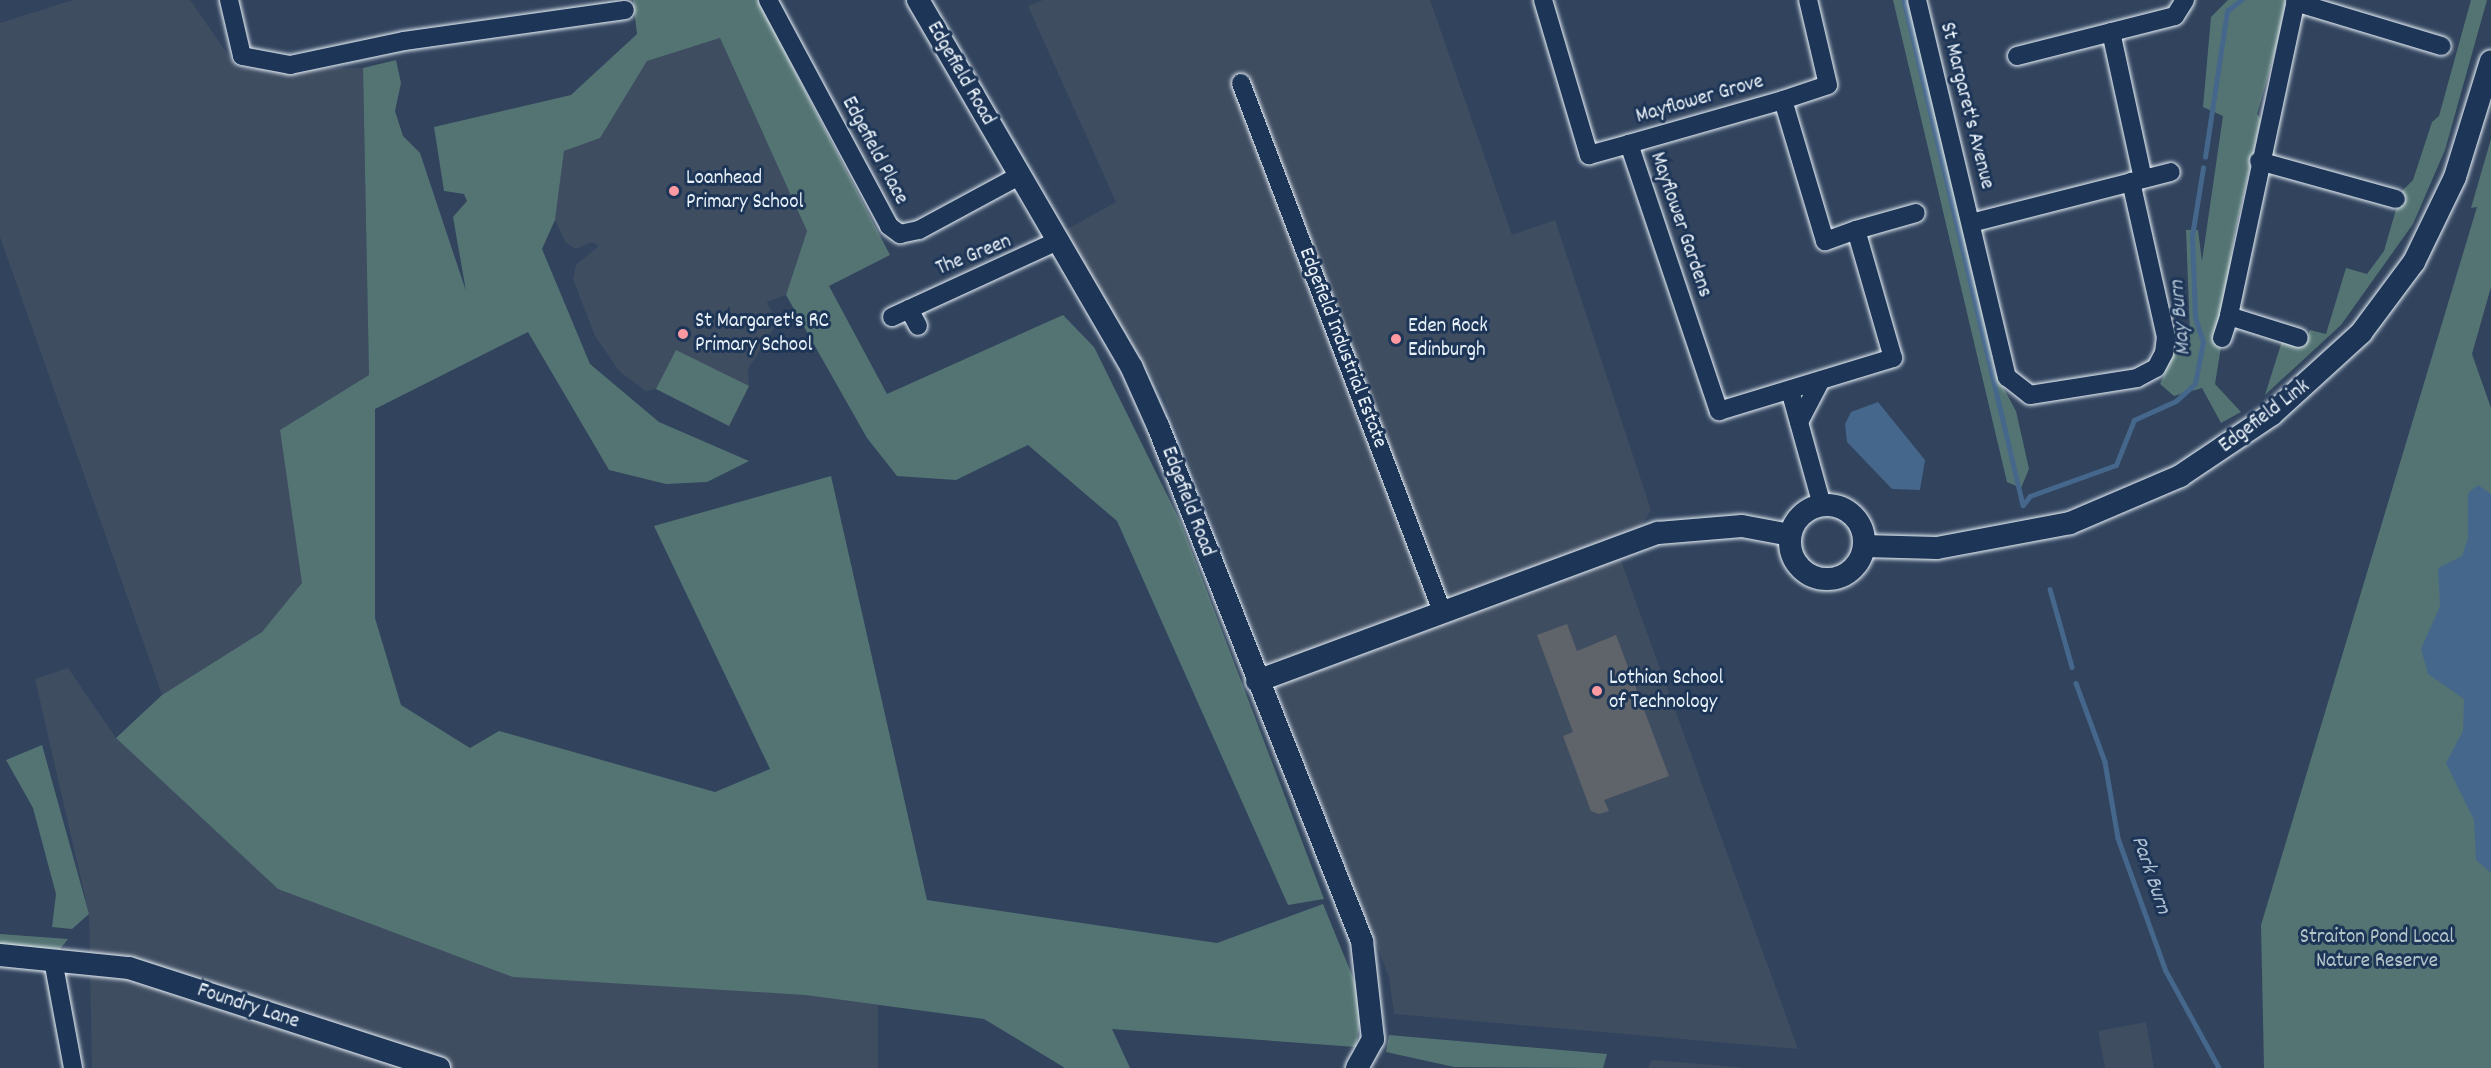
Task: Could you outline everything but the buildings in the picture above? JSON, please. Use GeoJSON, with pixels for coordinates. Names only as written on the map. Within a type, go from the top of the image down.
{"type":"FeatureCollection","features":[{"type":"Feature","properties":{"kind":"street"},"geometry":{"type":"LineString","coordinates":[[229,0],[242,56],[290,65],[338,54],[625,10]]}},
{"type":"Feature","properties":{"kind":"street","name":"Edgefield Place"},"geometry":{"type":"LineString","coordinates":[[768,0],[889,226],[900,234],[919,230],[1019,176]]}},
{"type":"Feature","properties":{"kind":"street","name":"Edgefield Road"},"geometry":{"type":"LineString","coordinates":[[918,0],[1055,242],[1132,368],[1266,677],[1362,941],[1373,1004],[1373,1039],[1357,1068]]}},
{"type":"Feature","properties":{"kind":"street","name":"Mayflower Gardens"},"geometry":{"type":"LineString","coordinates":[[1543,0],[1589,155],[1629,144],[1719,411],[1790,390]]}},
{"type":"Feature","properties":{"kind":"street"},"geometry":{"type":"LineString","coordinates":[[1808,0],[1828,85],[1783,100],[1825,241],[1916,213]]}},
{"type":"Feature","properties":{"kind":"street","name":"St Margaret's Avenue"},"geometry":{"type":"LineString","coordinates":[[1917,0],[2007,377],[2016,388],[2048,396],[2137,378],[2156,368],[2166,336],[2111,32]]}},
{"type":"Feature","properties":{"kind":"street"},"geometry":{"type":"LineString","coordinates":[[2017,56],[2175,16],[2185,0]]}},
{"type":"Feature","properties":{"kind":"street"},"geometry":{"type":"LineString","coordinates":[[2222,338],[2229,316],[2259,161],[2296,1],[2442,46]]}},
{"type":"Feature","properties":{"kind":"street","name":"Edgefield Link"},"geometry":{"type":"LineString","coordinates":[[1864,546],[1937,548],[2070,523],[2180,477],[2271,415],[2348,347],[2414,262],[2456,177],[2491,61]]}},
{"type":"Feature","properties":{"kind":"street","name":"Edgefield Industrial Estate"},"geometry":{"type":"LineString","coordinates":[[1241,83],[1443,614]]}},
{"type":"Feature","properties":{"kind":"street","name":"Mayflower Grove"},"geometry":{"type":"LineString","coordinates":[[1629,144],[1783,100]]}},
{"type":"Feature","properties":{"kind":"street"},"geometry":{"type":"LineString","coordinates":[[2259,161],[2396,199]]}},
{"type":"Feature","properties":{"kind":"street","name":"St Margaret's Avenue"},"geometry":{"type":"LineString","coordinates":[[1971,223],[2171,172]]}},
{"type":"Feature","properties":{"kind":"street"},"geometry":{"type":"LineString","coordinates":[[1822,505],[1790,390],[1893,358],[1856,230]]}},
{"type":"Feature","properties":{"kind":"street","name":"The Green"},"geometry":{"type":"LineString","coordinates":[[892,317],[1055,242]]}},
{"type":"Feature","properties":{"kind":"street"},"geometry":{"type":"LineString","coordinates":[[909,309],[918,326]]}},
{"type":"Feature","properties":{"kind":"street"},"geometry":{"type":"LineString","coordinates":[[2229,316],[2299,338]]}},
{"type":"Feature","properties":{"kind":"street"},"geometry":{"type":"LineString","coordinates":[[1798,422],[1821,380]]}},
{"type":"Feature","properties":{"kind":"street"},"geometry":{"type":"LineString","coordinates":[[1822,505],[1850,513],[1862,528],[1864,546],[1845,575],[1822,579],[1800,569],[1790,535],[1801,514],[1822,505]]}},
{"type":"Feature","properties":{"kind":"street"},"geometry":{"type":"LineString","coordinates":[[1266,677],[1443,614],[1619,547],[1699,526],[1742,526],[1790,535]]}},
{"type":"Feature","properties":{"kind":"street","name":"Foundry Lane"},"geometry":{"type":"LineString","coordinates":[[0,955],[129,968],[439,1068]]}},
{"type":"Feature","properties":{"kind":"street"},"geometry":{"type":"LineString","coordinates":[[53,960],[73,1068]]}},
{"type":"Feature","properties":{"kind":"shaded area"},"geometry":{"type":"Polygon","coordinates":[[[73,0],[190,0],[238,69],[363,68],[369,375],[280,430],[303,583],[262,632],[162,695],[0,237],[0,23],[73,0]]]}},
{"type":"Feature","properties":{"kind":"shaded area"},"geometry":{"type":"Polygon","coordinates":[[[1043,0],[1430,0],[1512,235],[1555,220],[1651,510],[1620,558],[1798,1049],[1394,1014],[1389,977],[1163,395],[1064,231],[1116,202],[1028,6],[1043,0]]]}},
{"type":"Feature","properties":{"kind":"shaded area","name":"Loanhead Primary School"},"geometry":{"type":"Polygon","coordinates":[[[720,38],[807,231],[786,295],[767,302],[777,323],[748,369],[749,386],[729,426],[656,389],[646,391],[620,372],[595,336],[573,279],[576,265],[599,246],[592,242],[576,249],[566,243],[555,220],[564,151],[600,137],[647,61],[720,38]]]}},
{"type":"Feature","properties":{"kind":"shaded area"},"geometry":{"type":"Polygon","coordinates":[[[68,668],[116,738],[278,889],[805,995],[878,1005],[878,1068],[92,1068],[89,914],[35,679],[68,668]]]}},
{"type":"Feature","properties":{"kind":"shaded area"},"geometry":{"type":"Polygon","coordinates":[[[2146,1022],[2154,1068],[2105,1068],[2098,1031],[2146,1022]]]}},
{"type":"Feature","properties":{"kind":"shaded area"},"geometry":{"type":"Polygon","coordinates":[[[1652,1060],[1739,1067],[1746,1068],[1648,1068],[1652,1060]]]}},
{"type":"Feature","properties":{"kind":"green space"},"geometry":{"type":"Polygon","coordinates":[[[633,0],[758,0],[890,255],[829,286],[887,394],[1063,315],[1094,347],[1181,523],[1324,899],[1288,905],[1117,521],[1028,445],[956,480],[897,476],[867,438],[786,295],[807,231],[720,38],[647,61],[600,138],[564,151],[555,220],[542,249],[590,364],[659,422],[749,461],[707,482],[666,484],[609,470],[528,332],[375,409],[375,618],[401,705],[470,748],[499,731],[715,792],[770,769],[654,526],[831,476],[927,900],[1217,943],[1323,904],[1363,1002],[1356,1047],[1112,1029],[1130,1068],[1065,1068],[984,1019],[805,995],[513,977],[278,889],[116,738],[162,695],[262,632],[302,583],[280,430],[369,375],[363,68],[396,60],[401,83],[395,111],[403,136],[420,153],[466,291],[453,217],[467,201],[464,194],[444,191],[434,127],[571,95],[637,34],[633,0]]]}},
{"type":"Feature","properties":{"kind":"green space"},"geometry":{"type":"Polygon","coordinates":[[[1893,0],[1913,0],[1995,372],[2016,411],[2029,469],[2021,488],[2007,482],[1893,0]]]}},
{"type":"Feature","properties":{"kind":"green space"},"geometry":{"type":"Polygon","coordinates":[[[2228,0],[2290,0],[2257,114],[2261,119],[2231,256],[2235,262],[2214,336],[2221,347],[2215,384],[2241,412],[2221,423],[2202,388],[2174,396],[2160,384],[2174,351],[2190,334],[2186,230],[2198,230],[2202,261],[2223,116],[2203,107],[2211,17],[2228,0]]]}},
{"type":"Feature","properties":{"kind":"green space"},"geometry":{"type":"Polygon","coordinates":[[[2471,0],[2487,0],[2445,150],[2413,224],[2341,325],[2265,395],[2282,341],[2304,347],[2310,330],[2326,334],[2346,268],[2367,274],[2384,251],[2401,192],[2413,180],[2432,122],[2439,116],[2471,0]]]}},
{"type":"Feature","properties":{"kind":"green space","name":"Straiton Pond Local Nature Reserve"},"geometry":{"type":"Polygon","coordinates":[[[2491,139],[2491,287],[2472,354],[2491,408],[2491,1068],[2264,1068],[2261,925],[2477,207],[2471,208],[2491,139]]]}},
{"type":"Feature","properties":{"kind":"green space"},"geometry":{"type":"Polygon","coordinates":[[[676,350],[749,386],[729,426],[656,389],[676,350]]]}},
{"type":"Feature","properties":{"kind":"green space"},"geometry":{"type":"Polygon","coordinates":[[[42,745],[89,914],[72,929],[52,927],[56,894],[33,808],[6,760],[42,745]]]}},
{"type":"Feature","properties":{"kind":"green space"},"geometry":{"type":"Polygon","coordinates":[[[0,934],[68,939],[60,949],[0,946],[0,934]]]}},
{"type":"Feature","properties":{"kind":"green space"},"geometry":{"type":"Polygon","coordinates":[[[1389,1035],[1607,1054],[1603,1068],[1454,1067],[1386,1052],[1389,1035]]]}},
{"type":"Feature","properties":{"kind":"water"},"geometry":{"type":"Polygon","coordinates":[[[1878,402],[1925,460],[1920,490],[1892,489],[1847,442],[1845,424],[1851,412],[1878,402]]]}},
{"type":"Feature","properties":{"kind":"water"},"geometry":{"type":"Polygon","coordinates":[[[2478,485],[2491,494],[2491,873],[2476,860],[2474,820],[2446,763],[2463,731],[2464,699],[2428,674],[2421,649],[2440,606],[2438,568],[2462,556],[2468,538],[2468,493],[2478,485]]]}},
{"type":"Feature","properties":{"kind":"waterway"},"geometry":{"type":"LineString","coordinates":[[1904,0],[2023,505]]}},
{"type":"Feature","properties":{"kind":"waterway","name":"May Burn"},"geometry":{"type":"LineString","coordinates":[[2205,157],[2227,11],[2241,0]]}},
{"type":"Feature","properties":{"kind":"waterway","name":"May Burn"},"geometry":{"type":"LineString","coordinates":[[2023,505],[2030,496],[2116,465],[2134,420],[2176,401],[2195,384],[2203,342],[2195,317],[2192,236],[2203,168]]}},
{"type":"Feature","properties":{"kind":"waterway","name":"Park Burn"},"geometry":{"type":"LineString","coordinates":[[2050,589],[2072,667]]}},
{"type":"Feature","properties":{"kind":"waterway","name":"Park Burn"},"geometry":{"type":"LineString","coordinates":[[2076,683],[2105,762],[2118,838],[2166,971],[2219,1068]]}},
{"type":"Feature","properties":{"kind":"place","name":"Loanhead Primary School"},"geometry":{"type":"Point","coordinates":[674,191]}},
{"type":"Feature","properties":{"kind":"place","name":"St Margaret's RC Primary School"},"geometry":{"type":"Point","coordinates":[683,334]}},
{"type":"Feature","properties":{"kind":"place","name":"Eden Rock Edinburgh"},"geometry":{"type":"Point","coordinates":[1396,339]}},
{"type":"Feature","properties":{"kind":"place","name":"Lothian School of Technology"},"geometry":{"type":"Point","coordinates":[1597,691]}}]}
